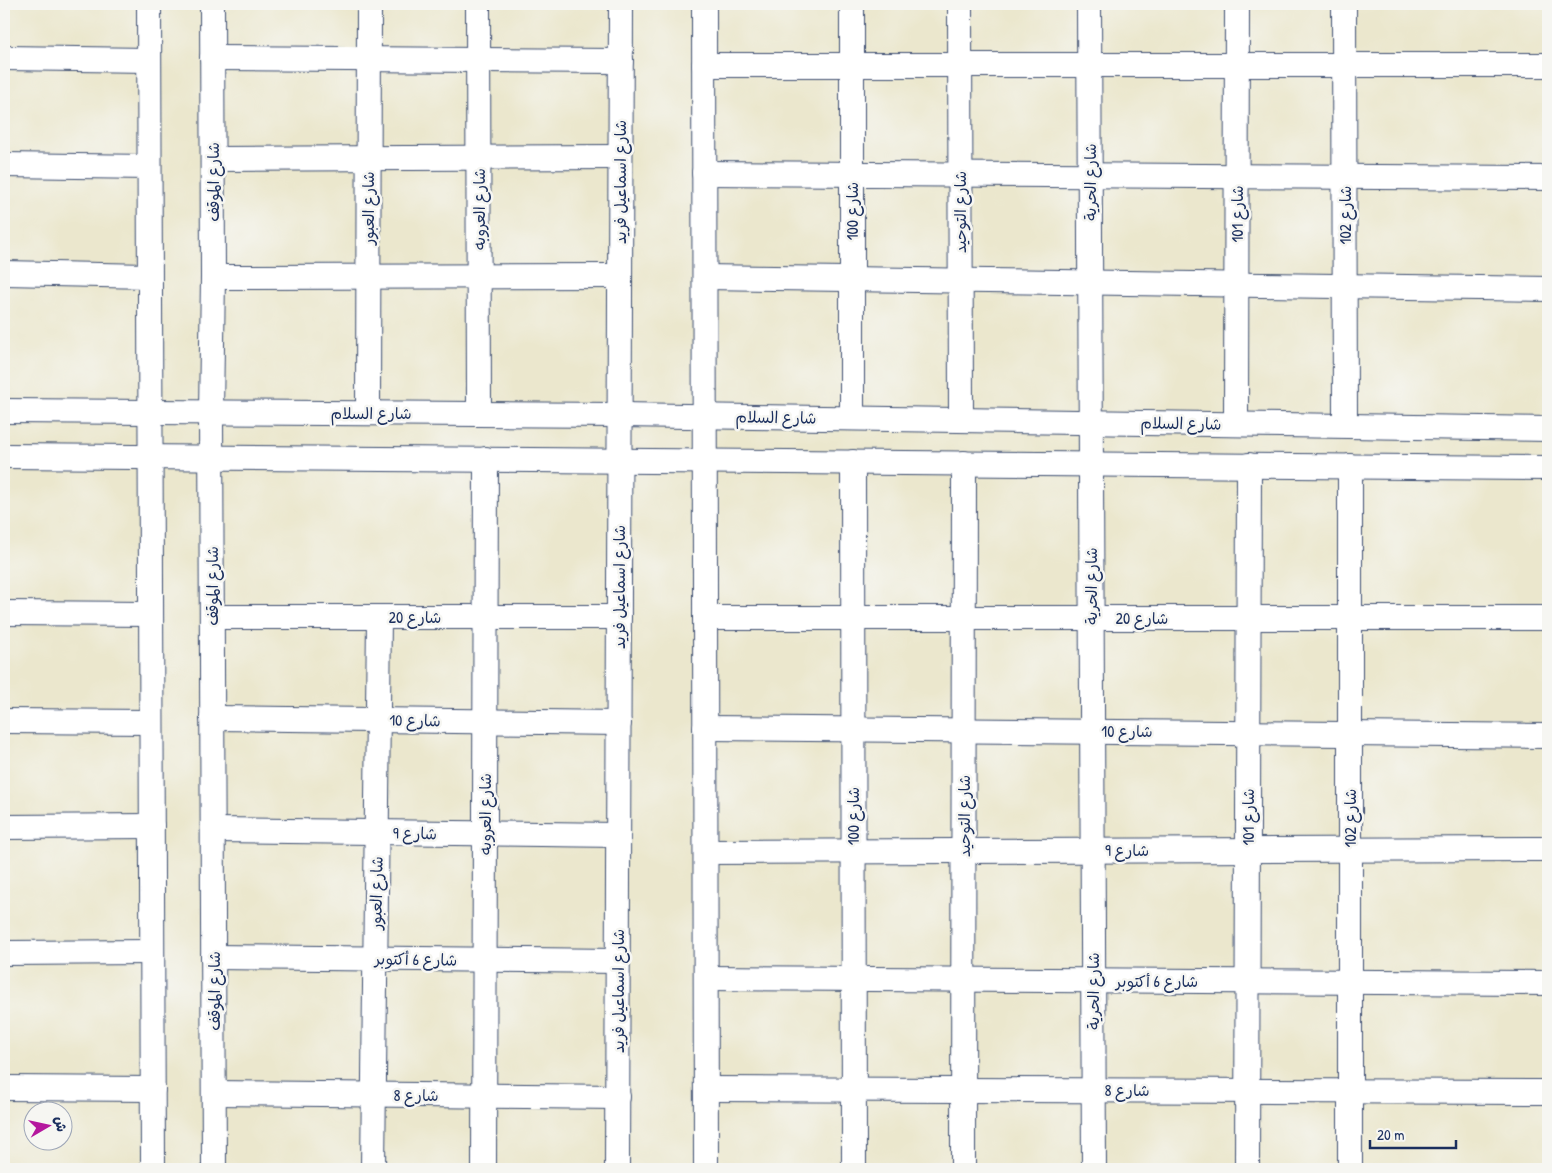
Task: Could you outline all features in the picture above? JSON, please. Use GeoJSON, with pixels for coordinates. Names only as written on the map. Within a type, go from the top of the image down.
{"type":"FeatureCollection","features":[{"type":"Feature","properties":{"kind":"street"},"geometry":{"type":"LineString","coordinates":[[149,4],[153,1169]]}},
{"type":"Feature","properties":{"kind":"street","name":"شارع الموقف"},"geometry":{"type":"LineString","coordinates":[[212,4],[213,277],[211,457],[214,1169]]}},
{"type":"Feature","properties":{"kind":"street","name":"شارع العبور"},"geometry":{"type":"LineString","coordinates":[[368,413],[369,4]]}},
{"type":"Feature","properties":{"kind":"street","name":"شارع العروبه"},"geometry":{"type":"LineString","coordinates":[[478,4],[479,414]]}},
{"type":"Feature","properties":{"kind":"street","name":"شارع اسماعيل فريد"},"geometry":{"type":"LineString","coordinates":[[617,1169],[620,4]]}},
{"type":"Feature","properties":{"kind":"street"},"geometry":{"type":"LineString","coordinates":[[704,4],[706,1169]]}},
{"type":"Feature","properties":{"kind":"street","name":"شارع 100"},"geometry":{"type":"LineString","coordinates":[[852,4],[852,418]]}},
{"type":"Feature","properties":{"kind":"street","name":"شارع التوحيد"},"geometry":{"type":"LineString","coordinates":[[960,4],[961,420]]}},
{"type":"Feature","properties":{"kind":"street","name":"شارع الحرية"},"geometry":{"type":"LineString","coordinates":[[1089,4],[1094,1169]]}},
{"type":"Feature","properties":{"kind":"street","name":"شارع 101"},"geometry":{"type":"LineString","coordinates":[[1236,424],[1237,4]]}},
{"type":"Feature","properties":{"kind":"street","name":"شارع 102"},"geometry":{"type":"LineString","coordinates":[[1344,4],[1345,425]]}},
{"type":"Feature","properties":{"kind":"street"},"geometry":{"type":"LineString","coordinates":[[4,58],[149,60]]}},
{"type":"Feature","properties":{"kind":"street"},"geometry":{"type":"LineString","coordinates":[[212,58],[621,61]]}},
{"type":"Feature","properties":{"kind":"street"},"geometry":{"type":"LineString","coordinates":[[704,65],[1548,65]]}},
{"type":"Feature","properties":{"kind":"street"},"geometry":{"type":"LineString","coordinates":[[213,159],[620,157]]}},
{"type":"Feature","properties":{"kind":"street"},"geometry":{"type":"LineString","coordinates":[[4,165],[149,167]]}},
{"type":"Feature","properties":{"kind":"street"},"geometry":{"type":"LineString","coordinates":[[704,173],[1548,178]]}},
{"type":"Feature","properties":{"kind":"street"},"geometry":{"type":"LineString","coordinates":[[4,273],[150,276]]}},
{"type":"Feature","properties":{"kind":"street"},"geometry":{"type":"LineString","coordinates":[[213,277],[620,276]]}},
{"type":"Feature","properties":{"kind":"street"},"geometry":{"type":"LineString","coordinates":[[705,278],[1548,290]]}},
{"type":"Feature","properties":{"kind":"street","name":"شارع السلام"},"geometry":{"type":"LineString","coordinates":[[4,412],[620,415],[1548,428]]}},
{"type":"Feature","properties":{"kind":"street"},"geometry":{"type":"LineString","coordinates":[[4,456],[1548,468]]}},
{"type":"Feature","properties":{"kind":"street","name":"شارع العروبه"},"geometry":{"type":"LineString","coordinates":[[484,1169],[486,460]]}},
{"type":"Feature","properties":{"kind":"street","name":"شارع 100"},"geometry":{"type":"LineString","coordinates":[[853,462],[854,1169]]}},
{"type":"Feature","properties":{"kind":"street","name":"شارع التوحيد"},"geometry":{"type":"LineString","coordinates":[[963,1169],[964,463]]}},
{"type":"Feature","properties":{"kind":"street","name":"شارع 101"},"geometry":{"type":"LineString","coordinates":[[1247,1169],[1249,465]]}},
{"type":"Feature","properties":{"kind":"street","name":"شارع 102"},"geometry":{"type":"LineString","coordinates":[[1350,466],[1350,1169]]}},
{"type":"Feature","properties":{"kind":"street"},"geometry":{"type":"LineString","coordinates":[[4,613],[151,614]]}},
{"type":"Feature","properties":{"kind":"street","name":"شارع 20"},"geometry":{"type":"LineString","coordinates":[[212,617],[619,617]]}},
{"type":"Feature","properties":{"kind":"street","name":"شارع العبور"},"geometry":{"type":"LineString","coordinates":[[373,1169],[379,617]]}},
{"type":"Feature","properties":{"kind":"street","name":"شارع 20"},"geometry":{"type":"LineString","coordinates":[[706,618],[1548,618]]}},
{"type":"Feature","properties":{"kind":"street","name":"شارع 10"},"geometry":{"type":"LineString","coordinates":[[212,718],[619,723]]}},
{"type":"Feature","properties":{"kind":"street"},"geometry":{"type":"LineString","coordinates":[[4,721],[151,722]]}},
{"type":"Feature","properties":{"kind":"street","name":"شارع 10"},"geometry":{"type":"LineString","coordinates":[[705,728],[1548,736]]}},
{"type":"Feature","properties":{"kind":"street"},"geometry":{"type":"LineString","coordinates":[[4,827],[152,826]]}},
{"type":"Feature","properties":{"kind":"street","name":"شارع 9"},"geometry":{"type":"LineString","coordinates":[[212,830],[618,835]]}},
{"type":"Feature","properties":{"kind":"street","name":"شارع 9"},"geometry":{"type":"LineString","coordinates":[[706,852],[1548,849]]}},
{"type":"Feature","properties":{"kind":"street"},"geometry":{"type":"LineString","coordinates":[[4,953],[152,952]]}},
{"type":"Feature","properties":{"kind":"street","name":"شارع 6 أكتوبر"},"geometry":{"type":"LineString","coordinates":[[213,958],[618,961]]}},
{"type":"Feature","properties":{"kind":"street","name":"شارع 6 أكتوبر"},"geometry":{"type":"LineString","coordinates":[[706,978],[1548,983]]}},
{"type":"Feature","properties":{"kind":"street"},"geometry":{"type":"LineString","coordinates":[[4,1088],[153,1089]]}},
{"type":"Feature","properties":{"kind":"street","name":"شارع 8"},"geometry":{"type":"LineString","coordinates":[[706,1089],[1548,1092]]}},
{"type":"Feature","properties":{"kind":"street","name":"شارع 8"},"geometry":{"type":"LineString","coordinates":[[214,1093],[618,1097]]}}]}
